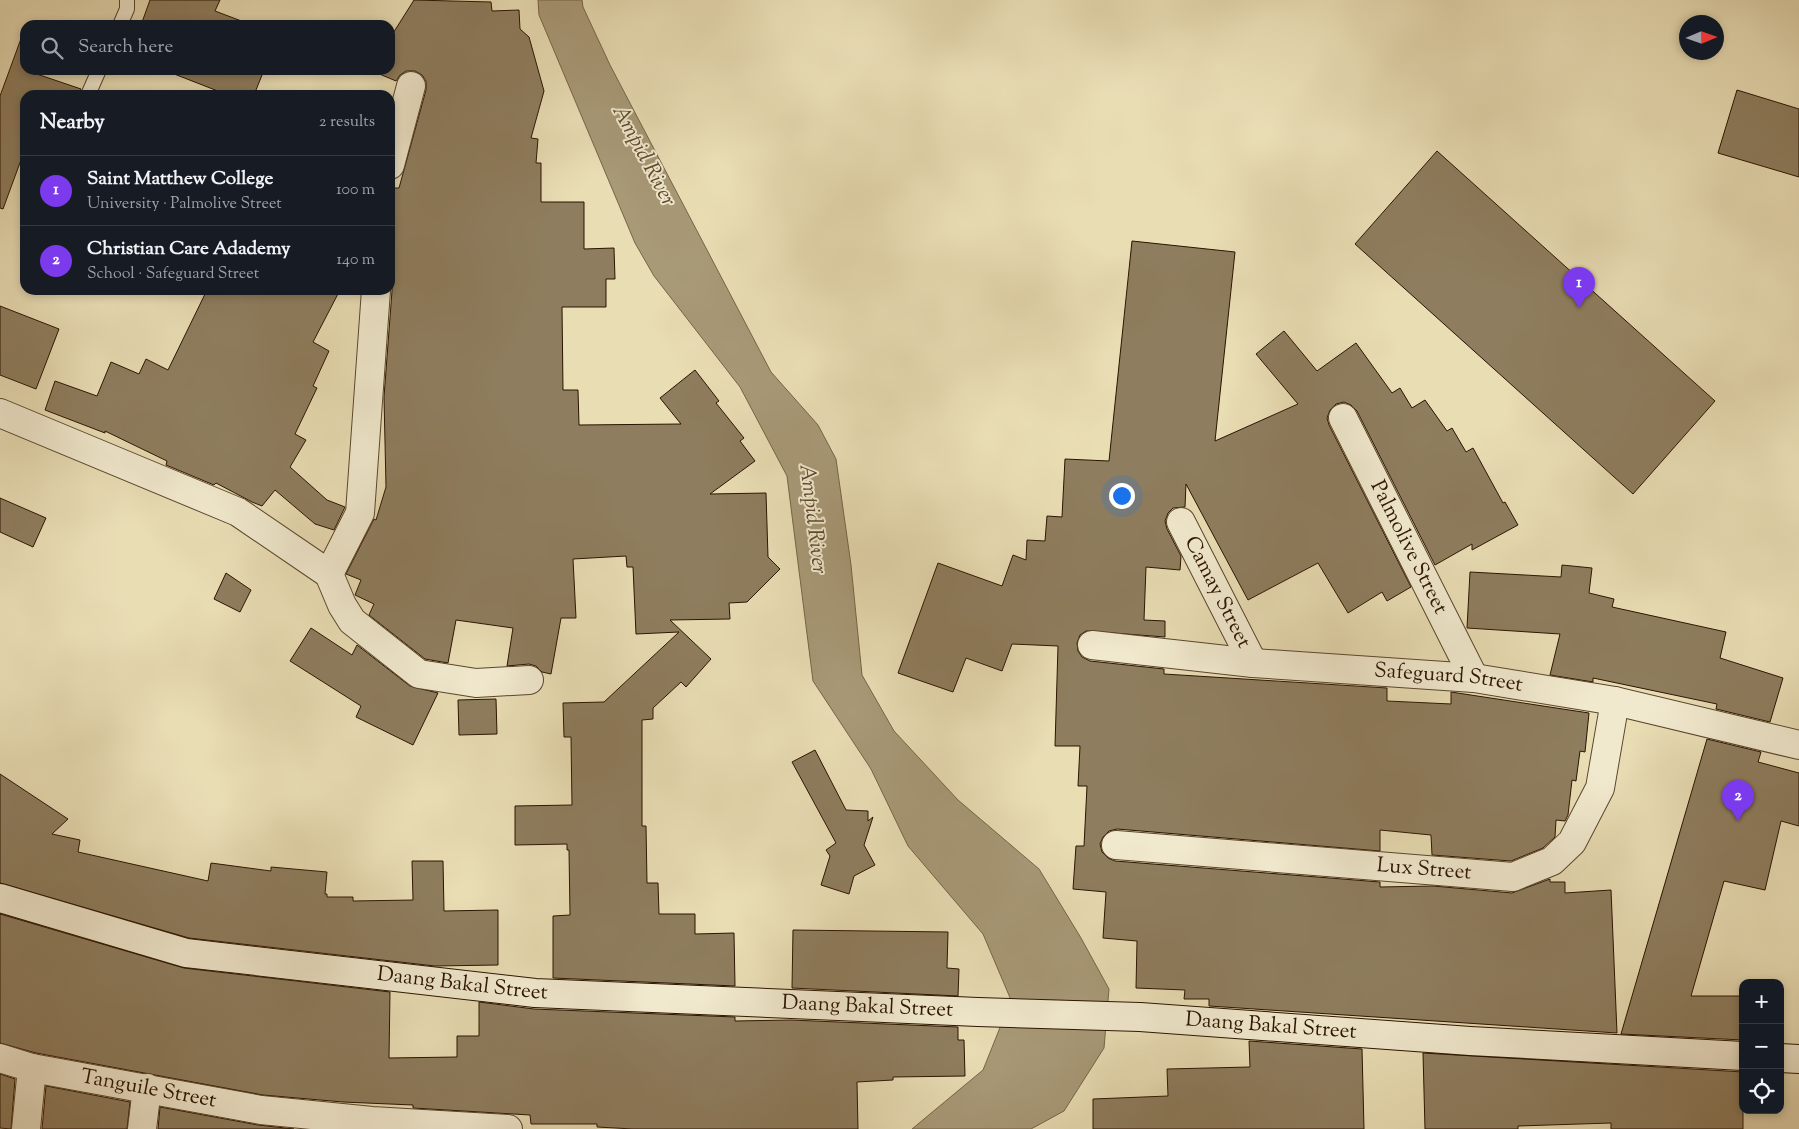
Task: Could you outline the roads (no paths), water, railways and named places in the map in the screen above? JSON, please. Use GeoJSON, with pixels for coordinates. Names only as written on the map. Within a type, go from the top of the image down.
{"type":"FeatureCollection","features":[{"type":"Feature","properties":{"kind":"street"},"geometry":{"type":"LineString","coordinates":[[395,146],[411,86]]}},
{"type":"Feature","properties":{"kind":"street"},"geometry":{"type":"LineString","coordinates":[[329,574],[361,507],[376,295]]}},
{"type":"Feature","properties":{"kind":"street"},"geometry":{"type":"LineString","coordinates":[[0,413],[238,512],[329,574],[342,605],[352,621],[418,674],[476,683],[529,680]]}},
{"type":"Feature","properties":{"kind":"street","name":"Palmolive Street"},"geometry":{"type":"LineString","coordinates":[[1343,418],[1474,678]]}},
{"type":"Feature","properties":{"kind":"street","name":"Camay Street"},"geometry":{"type":"LineString","coordinates":[[1181,522],[1254,663]]}},
{"type":"Feature","properties":{"kind":"street","name":"Safeguard Street"},"geometry":{"type":"LineString","coordinates":[[1092,645],[1254,663],[1474,678],[1615,701],[1799,745]]}},
{"type":"Feature","properties":{"kind":"street","name":"Lux Street"},"geometry":{"type":"LineString","coordinates":[[1116,845],[1513,877],[1552,861],[1572,842],[1600,788],[1615,701]]}},
{"type":"Feature","properties":{"kind":"street","name":"Daang Bakal Street"},"geometry":{"type":"LineString","coordinates":[[0,898],[186,953],[535,993],[1140,1017],[1461,1041],[1739,1056]]}},
{"type":"Feature","properties":{"kind":"street","name":"Tanguile Street"},"geometry":{"type":"LineString","coordinates":[[0,1058],[32,1068],[147,1088],[260,1120],[508,1129]]}},
{"type":"Feature","properties":{"kind":"street"},"geometry":{"type":"LineString","coordinates":[[1784,1058],[1799,1059]]}},
{"type":"Feature","properties":{"kind":"street"},"geometry":{"type":"LineString","coordinates":[[26,1129],[32,1068]]}},
{"type":"Feature","properties":{"kind":"street"},"geometry":{"type":"LineString","coordinates":[[142,1129],[147,1088]]}},
{"type":"Feature","properties":{"kind":"lane"},"geometry":{"type":"LineString","coordinates":[[122,20],[127,9],[128,0]]}},
{"type":"Feature","properties":{"kind":"lane"},"geometry":{"type":"LineString","coordinates":[[90,90],[98,75]]}},
{"type":"Feature","properties":{"kind":"water","name":"Ampid River"},"geometry":{"type":"Polygon","coordinates":[[[538,0],[582,0],[583,7],[610,65],[771,372],[818,425],[836,459],[851,565],[862,675],[894,731],[958,800],[1039,869],[1081,938],[1109,989],[1104,1048],[1064,1111],[1031,1129],[912,1129],[983,1070],[1011,1000],[983,934],[908,846],[871,769],[813,681],[787,476],[740,387],[654,276],[635,243],[539,15],[538,0]]]}},
{"type":"Feature","properties":{"kind":"place","name":"Saint Matthew College"},"geometry":{"type":"Point","coordinates":[1579,308]}},
{"type":"Feature","properties":{"kind":"place","name":"Christian Care Adademy"},"geometry":{"type":"Point","coordinates":[1738,821]}}]}
